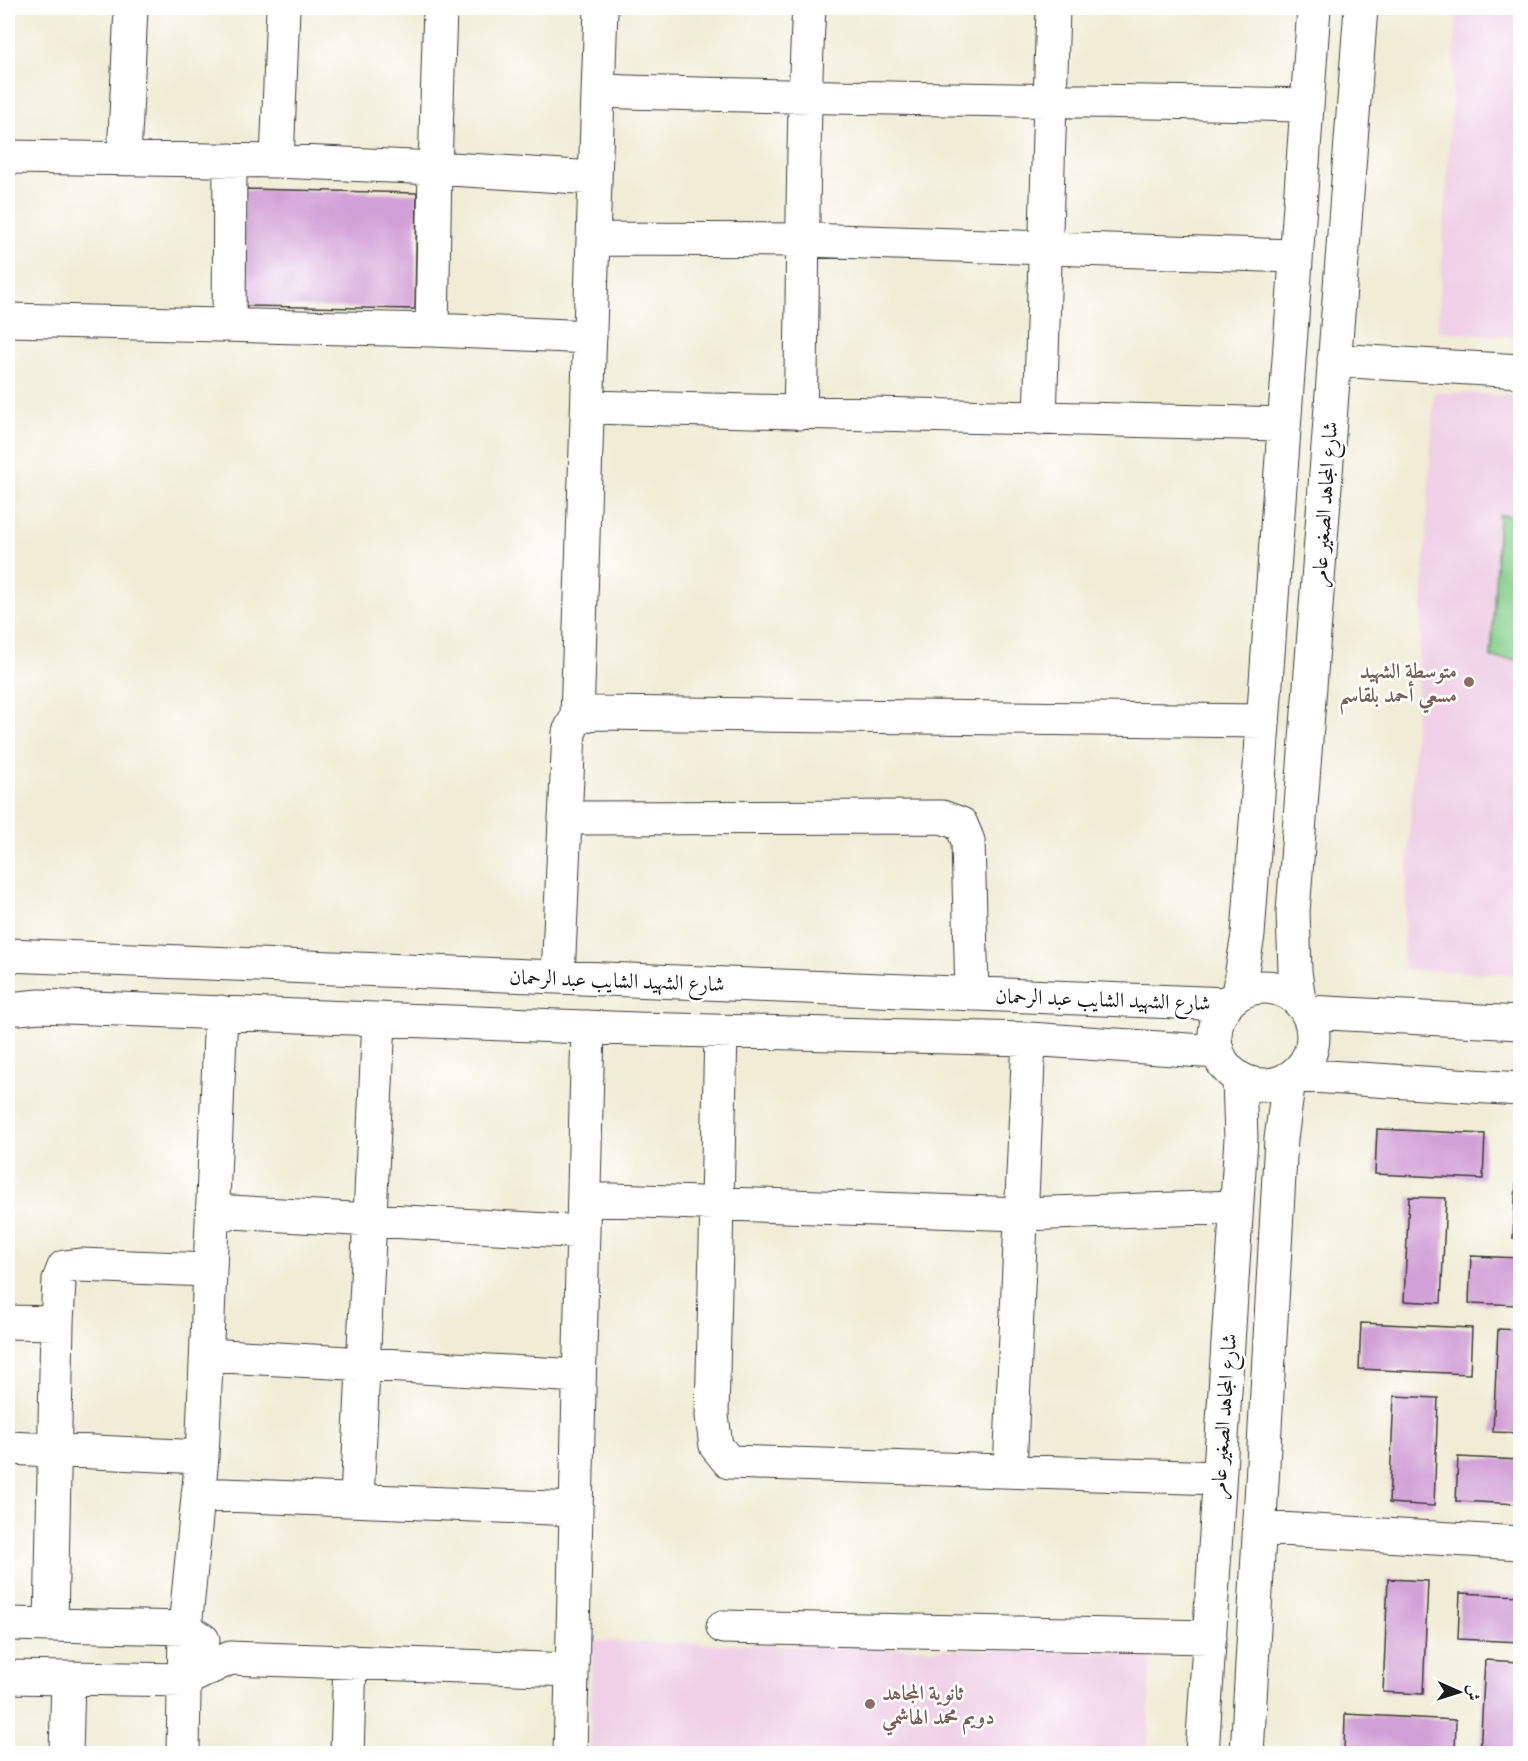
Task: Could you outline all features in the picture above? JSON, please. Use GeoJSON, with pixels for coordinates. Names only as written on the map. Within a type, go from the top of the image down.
{"type":"FeatureCollection","features":[{"type":"Feature","properties":{"kind":"street"},"geometry":{"type":"LineString","coordinates":[[124,158],[131,8]]}},
{"type":"Feature","properties":{"kind":"street"},"geometry":{"type":"LineString","coordinates":[[277,161],[283,8]]}},
{"type":"Feature","properties":{"kind":"street"},"geometry":{"type":"LineString","coordinates":[[432,330],[440,8]]}},
{"type":"Feature","properties":{"kind":"street"},"geometry":{"type":"LineString","coordinates":[[558,977],[569,732],[577,717],[601,8]]}},
{"type":"Feature","properties":{"kind":"street"},"geometry":{"type":"LineString","coordinates":[[800,412],[805,240],[804,98],[809,8]]}},
{"type":"Feature","properties":{"kind":"street"},"geometry":{"type":"LineString","coordinates":[[1040,419],[1053,8]]}},
{"type":"Feature","properties":{"kind":"street"},"geometry":{"type":"LineString","coordinates":[[1314,8],[1248,935],[1232,999],[1216,1027],[1217,1052],[1222,1063],[1239,1079],[1255,1085],[1272,1085],[1292,1077],[1521,1089]]}},
{"type":"Feature","properties":{"kind":"street","name":"شارع المجاهد الصغير عامر"},"geometry":{"type":"LineString","coordinates":[[1303,1007],[1295,972],[1293,912],[1361,8]]}},
{"type":"Feature","properties":{"kind":"street"},"geometry":{"type":"LineString","coordinates":[[598,91],[804,98],[1050,99],[1307,105]]}},
{"type":"Feature","properties":{"kind":"street"},"geometry":{"type":"LineString","coordinates":[[8,157],[277,161],[594,178]]}},
{"type":"Feature","properties":{"kind":"street"},"geometry":{"type":"LineString","coordinates":[[228,325],[230,160]]}},
{"type":"Feature","properties":{"kind":"street"},"geometry":{"type":"LineString","coordinates":[[593,239],[805,240],[1296,256]]}},
{"type":"Feature","properties":{"kind":"street"},"geometry":{"type":"LineString","coordinates":[[8,320],[432,330],[590,337]]}},
{"type":"Feature","properties":{"kind":"street"},"geometry":{"type":"LineString","coordinates":[[1334,360],[1521,371]]}},
{"type":"Feature","properties":{"kind":"street"},"geometry":{"type":"LineString","coordinates":[[588,407],[1284,424]]}},
{"type":"Feature","properties":{"kind":"street"},"geometry":{"type":"LineString","coordinates":[[577,717],[595,713],[1263,721]]}},
{"type":"Feature","properties":{"kind":"street"},"geometry":{"type":"LineString","coordinates":[[565,818],[942,817],[961,824],[968,841],[972,994]]}},
{"type":"Feature","properties":{"kind":"street","name":"شارع الشهيد الشايب عبد الرحمان"},"geometry":{"type":"LineString","coordinates":[[8,955],[972,994],[1232,999]]}},
{"type":"Feature","properties":{"kind":"street"},"geometry":{"type":"LineString","coordinates":[[1232,999],[1254,988],[1270,987],[1285,992],[1303,1007],[1312,1025],[1311,1053],[1292,1077]]}},
{"type":"Feature","properties":{"kind":"street","name":"شارع الشهيد الشايب عبد الرحمان"},"geometry":{"type":"LineString","coordinates":[[8,1009],[40,1006],[588,1028],[1029,1039],[1217,1052]]}},
{"type":"Feature","properties":{"kind":"street"},"geometry":{"type":"LineString","coordinates":[[1303,1007],[1521,1023]]}},
{"type":"Feature","properties":{"kind":"street"},"geometry":{"type":"LineString","coordinates":[[183,1754],[185,1628],[201,1457],[207,1355],[208,1270],[213,1211],[221,1012]]}},
{"type":"Feature","properties":{"kind":"street"},"geometry":{"type":"LineString","coordinates":[[357,1500],[379,1019]]}},
{"type":"Feature","properties":{"kind":"street"},"geometry":{"type":"LineString","coordinates":[[570,1754],[588,1028]]}},
{"type":"Feature","properties":{"kind":"street"},"geometry":{"type":"LineString","coordinates":[[721,1032],[719,1205],[712,1416],[716,1446],[729,1462],[1219,1478]]}},
{"type":"Feature","properties":{"kind":"street"},"geometry":{"type":"LineString","coordinates":[[1010,1471],[1029,1039]]}},
{"type":"Feature","properties":{"kind":"street","name":"شارع المجاهد الصغير عامر"},"geometry":{"type":"LineString","coordinates":[[1248,1754],[1262,1528],[1281,1139],[1292,1077]]}},
{"type":"Feature","properties":{"kind":"street","name":"شارع المجاهد الصغير عامر"},"geometry":{"type":"LineString","coordinates":[[1202,1754],[1241,1138],[1239,1079]]}},
{"type":"Feature","properties":{"kind":"street"},"geometry":{"type":"LineString","coordinates":[[584,1199],[1021,1214],[1236,1207]]}},
{"type":"Feature","properties":{"kind":"street"},"geometry":{"type":"LineString","coordinates":[[213,1211],[583,1232]]}},
{"type":"Feature","properties":{"kind":"street"},"geometry":{"type":"LineString","coordinates":[[51,1625],[52,1452],[59,1280],[64,1267],[80,1265],[208,1270]]}},
{"type":"Feature","properties":{"kind":"street"},"geometry":{"type":"LineString","coordinates":[[8,1322],[57,1323]]}},
{"type":"Feature","properties":{"kind":"street"},"geometry":{"type":"LineString","coordinates":[[207,1355],[579,1376]]}},
{"type":"Feature","properties":{"kind":"street"},"geometry":{"type":"LineString","coordinates":[[8,1448],[52,1452],[201,1457]]}},
{"type":"Feature","properties":{"kind":"street"},"geometry":{"type":"LineString","coordinates":[[198,1494],[576,1509]]}},
{"type":"Feature","properties":{"kind":"street"},"geometry":{"type":"LineString","coordinates":[[1262,1528],[1521,1543]]}},
{"type":"Feature","properties":{"kind":"street"},"geometry":{"type":"LineString","coordinates":[[8,1624],[185,1628],[230,1658]]}},
{"type":"Feature","properties":{"kind":"street"},"geometry":{"type":"LineString","coordinates":[[723,1627],[1210,1636]]}},
{"type":"Feature","properties":{"kind":"street"},"geometry":{"type":"LineString","coordinates":[[8,1677],[185,1680],[230,1658],[572,1670]]}},
{"type":"Feature","properties":{"kind":"street"},"geometry":{"type":"LineString","coordinates":[[347,1754],[350,1661]]}},
{"type":"Feature","properties":{"kind":"street"},"geometry":{"type":"LineString","coordinates":[[66,1754],[68,1678]]}},
{"type":"Feature","properties":{"kind":"shaded area"},"geometry":{"type":"Polygon","coordinates":[[[1457,8],[1520,8],[1520,337],[1438,331],[1457,8]]]}},
{"type":"Feature","properties":{"kind":"shaded area","name":"متوسطة الشهيد مسعي أحمد بلقاسم"},"geometry":{"type":"Polygon","coordinates":[[[1434,392],[1520,396],[1520,975],[1402,969],[1434,392]]]}},
{"type":"Feature","properties":{"kind":"shaded area","name":"ثانوية المجاهد دويم محمد الهاشمي"},"geometry":{"type":"Polygon","coordinates":[[[592,1641],[1150,1654],[1148,1753],[590,1753],[592,1641]]]}},
{"type":"Feature","properties":{"kind":"green space"},"geometry":{"type":"Polygon","coordinates":[[[1499,515],[1520,516],[1520,660],[1491,658],[1499,515]]]}},
{"type":"Feature","properties":{"kind":"building"},"geometry":{"type":"Polygon","coordinates":[[[243,189],[417,193],[415,309],[241,306],[243,189]]]}},
{"type":"Feature","properties":{"kind":"building"},"geometry":{"type":"Polygon","coordinates":[[[1519,1128],[1520,1238],[1513,1238],[1519,1128]]]}},
{"type":"Feature","properties":{"kind":"building"},"geometry":{"type":"Polygon","coordinates":[[[1377,1129],[1485,1134],[1483,1179],[1375,1174],[1377,1129]]]}},
{"type":"Feature","properties":{"kind":"building"},"geometry":{"type":"Polygon","coordinates":[[[1409,1197],[1446,1198],[1441,1303],[1404,1301],[1409,1197]]]}},
{"type":"Feature","properties":{"kind":"building"},"geometry":{"type":"Polygon","coordinates":[[[1471,1256],[1520,1258],[1520,1305],[1469,1303],[1471,1256]]]}},
{"type":"Feature","properties":{"kind":"building"},"geometry":{"type":"Polygon","coordinates":[[[1361,1323],[1472,1328],[1470,1374],[1359,1369],[1361,1323]]]}},
{"type":"Feature","properties":{"kind":"building"},"geometry":{"type":"Polygon","coordinates":[[[1498,1329],[1520,1330],[1520,1433],[1493,1432],[1498,1329]]]}},
{"type":"Feature","properties":{"kind":"building"},"geometry":{"type":"Polygon","coordinates":[[[1394,1396],[1438,1398],[1434,1506],[1389,1503],[1394,1396]]]}},
{"type":"Feature","properties":{"kind":"building"},"geometry":{"type":"Polygon","coordinates":[[[1458,1457],[1520,1460],[1520,1504],[1456,1501],[1458,1457]]]}},
{"type":"Feature","properties":{"kind":"building"},"geometry":{"type":"Polygon","coordinates":[[[1388,1579],[1428,1581],[1423,1694],[1383,1692],[1388,1579]]]}},
{"type":"Feature","properties":{"kind":"building"},"geometry":{"type":"Polygon","coordinates":[[[1460,1593],[1520,1596],[1520,1642],[1458,1639],[1460,1593]]]}},
{"type":"Feature","properties":{"kind":"building"},"geometry":{"type":"Polygon","coordinates":[[[1485,1660],[1520,1662],[1520,1754],[1480,1754],[1485,1660]]]}},
{"type":"Feature","properties":{"kind":"building"},"geometry":{"type":"Polygon","coordinates":[[[1345,1714],[1456,1720],[1455,1754],[1344,1754],[1345,1714]]]}},
{"type":"Feature","properties":{"kind":"place","name":"متوسطة الشهيد مسعي أحمد بلقاسم"},"geometry":{"type":"Point","coordinates":[1469,682]}},
{"type":"Feature","properties":{"kind":"place","name":"ثانوية المجاهد دويم محمد الهاشمي"},"geometry":{"type":"Point","coordinates":[870,1704]}}]}
